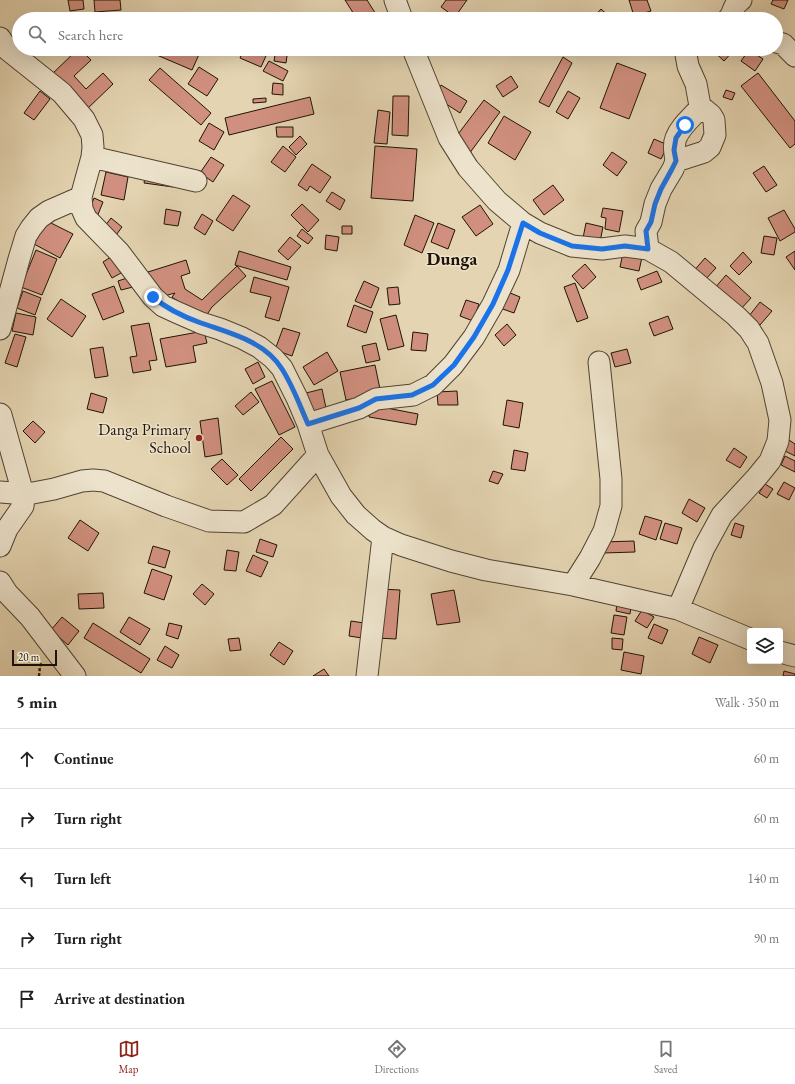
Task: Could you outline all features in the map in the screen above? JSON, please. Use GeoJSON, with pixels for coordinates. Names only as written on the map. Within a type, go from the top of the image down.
{"type":"FeatureCollection","features":[{"type":"Feature","properties":{"kind":"street"},"geometry":{"type":"LineString","coordinates":[[395,0],[399,12]]}},
{"type":"Feature","properties":{"kind":"street"},"geometry":{"type":"LineString","coordinates":[[732,12],[738,2],[741,0]]}},
{"type":"Feature","properties":{"kind":"street"},"geometry":{"type":"LineString","coordinates":[[0,38],[12,53]]}},
{"type":"Feature","properties":{"kind":"street"},"geometry":{"type":"LineString","coordinates":[[783,44],[795,56]]}},
{"type":"Feature","properties":{"kind":"street"},"geometry":{"type":"LineString","coordinates":[[16,56],[62,93],[84,119],[92,135],[92,157],[81,197],[82,209],[86,218],[119,252],[153,297],[163,306],[201,323],[242,338],[259,347],[273,358],[282,368],[297,398],[308,424],[318,455],[341,496],[356,515],[383,537],[401,545],[451,561],[486,570],[573,585],[678,609],[747,638]]}},
{"type":"Feature","properties":{"kind":"street"},"geometry":{"type":"LineString","coordinates":[[416,56],[456,152],[497,201],[523,223],[540,233],[572,246],[602,249],[625,246],[648,249],[672,262],[736,316],[749,329],[758,343],[772,384],[780,420],[778,441],[770,461],[722,515],[704,548],[678,609]]}},
{"type":"Feature","properties":{"kind":"street"},"geometry":{"type":"LineString","coordinates":[[648,249],[646,231],[651,222],[655,204],[661,189],[676,161],[674,150],[676,138],[681,129],[700,106],[696,84],[688,66],[686,56]]}},
{"type":"Feature","properties":{"kind":"street"},"geometry":{"type":"LineString","coordinates":[[676,161],[704,152],[710,147],[715,135],[714,120],[711,115],[700,106]]}},
{"type":"Feature","properties":{"kind":"street"},"geometry":{"type":"LineString","coordinates":[[92,157],[196,180]]}},
{"type":"Feature","properties":{"kind":"street"},"geometry":{"type":"LineString","coordinates":[[0,329],[26,236],[40,218],[49,210],[81,197]]}},
{"type":"Feature","properties":{"kind":"street"},"geometry":{"type":"LineString","coordinates":[[308,424],[359,408],[376,399],[412,395],[433,385],[454,365],[474,337],[493,304],[508,270],[523,223]]}},
{"type":"Feature","properties":{"kind":"street"},"geometry":{"type":"LineString","coordinates":[[573,585],[590,558],[604,531],[611,506],[611,479],[599,362]]}},
{"type":"Feature","properties":{"kind":"street"},"geometry":{"type":"LineString","coordinates":[[0,414],[2,416],[24,497],[23,506],[7,529],[0,546]]}},
{"type":"Feature","properties":{"kind":"street"},"geometry":{"type":"LineString","coordinates":[[0,492],[40,492],[82,481],[104,481],[166,506],[209,521],[244,522],[272,505],[318,455]]}},
{"type":"Feature","properties":{"kind":"street"},"geometry":{"type":"LineString","coordinates":[[367,676],[383,537]]}},
{"type":"Feature","properties":{"kind":"street"},"geometry":{"type":"LineString","coordinates":[[0,582],[7,593],[30,617],[75,676]]}},
{"type":"Feature","properties":{"kind":"street"},"geometry":{"type":"LineString","coordinates":[[783,653],[795,656]]}},
{"type":"Feature","properties":{"kind":"building"},"geometry":{"type":"Polygon","coordinates":[[[68,0],[83,0],[84,9],[70,11],[68,0]]]}},
{"type":"Feature","properties":{"kind":"building"},"geometry":{"type":"Polygon","coordinates":[[[94,0],[120,0],[121,10],[95,12],[94,0]]]}},
{"type":"Feature","properties":{"kind":"building"},"geometry":{"type":"Polygon","coordinates":[[[345,0],[367,0],[375,12],[353,12],[345,0]]]}},
{"type":"Feature","properties":{"kind":"building"},"geometry":{"type":"Polygon","coordinates":[[[446,0],[467,0],[459,12],[448,12],[441,7],[446,0]]]}},
{"type":"Feature","properties":{"kind":"building"},"geometry":{"type":"Polygon","coordinates":[[[629,0],[647,0],[651,11],[633,12],[629,0]]]}},
{"type":"Feature","properties":{"kind":"building"},"geometry":{"type":"Polygon","coordinates":[[[773,0],[788,0],[784,9],[771,4],[773,0]]]}},
{"type":"Feature","properties":{"kind":"building"},"geometry":{"type":"Polygon","coordinates":[[[71,56],[87,56],[91,60],[74,76],[86,89],[103,73],[113,84],[85,111],[51,75],[71,56]]]}},
{"type":"Feature","properties":{"kind":"building"},"geometry":{"type":"Polygon","coordinates":[[[159,56],[198,56],[192,70],[159,56]]]}},
{"type":"Feature","properties":{"kind":"building"},"geometry":{"type":"Polygon","coordinates":[[[241,56],[266,56],[261,67],[240,58],[241,56]]]}},
{"type":"Feature","properties":{"kind":"building"},"geometry":{"type":"Polygon","coordinates":[[[275,56],[287,56],[286,63],[274,61],[275,56]]]}},
{"type":"Feature","properties":{"kind":"building"},"geometry":{"type":"Polygon","coordinates":[[[719,56],[729,56],[724,61],[719,56]]]}},
{"type":"Feature","properties":{"kind":"building"},"geometry":{"type":"Polygon","coordinates":[[[745,56],[758,56],[763,59],[755,71],[741,61],[745,56]]]}},
{"type":"Feature","properties":{"kind":"building"},"geometry":{"type":"Polygon","coordinates":[[[563,57],[572,63],[549,107],[539,102],[563,57]]]}},
{"type":"Feature","properties":{"kind":"building"},"geometry":{"type":"Polygon","coordinates":[[[269,61],[288,71],[283,81],[263,71],[269,61]]]}},
{"type":"Feature","properties":{"kind":"building"},"geometry":{"type":"Polygon","coordinates":[[[617,63],[646,74],[629,119],[600,108],[617,63]]]}},
{"type":"Feature","properties":{"kind":"building"},"geometry":{"type":"Polygon","coordinates":[[[199,67],[218,79],[207,96],[188,84],[199,67]]]}},
{"type":"Feature","properties":{"kind":"building"},"geometry":{"type":"Polygon","coordinates":[[[160,68],[211,113],[201,125],[149,80],[160,68]]]}},
{"type":"Feature","properties":{"kind":"building"},"geometry":{"type":"Polygon","coordinates":[[[758,73],[795,121],[795,144],[790,148],[741,86],[758,73]]]}},
{"type":"Feature","properties":{"kind":"building"},"geometry":{"type":"Polygon","coordinates":[[[511,76],[518,87],[503,97],[496,86],[511,76]]]}},
{"type":"Feature","properties":{"kind":"building"},"geometry":{"type":"Polygon","coordinates":[[[273,83],[283,84],[283,95],[272,94],[273,83]]]}},
{"type":"Feature","properties":{"kind":"building"},"geometry":{"type":"Polygon","coordinates":[[[441,85],[467,101],[460,113],[434,96],[441,85]]]}},
{"type":"Feature","properties":{"kind":"building"},"geometry":{"type":"Polygon","coordinates":[[[726,90],[735,93],[732,100],[723,97],[726,90]]]}},
{"type":"Feature","properties":{"kind":"building"},"geometry":{"type":"Polygon","coordinates":[[[40,91],[50,99],[34,120],[24,113],[40,91]]]}},
{"type":"Feature","properties":{"kind":"building"},"geometry":{"type":"Polygon","coordinates":[[[568,91],[580,98],[568,119],[556,112],[568,91]]]}},
{"type":"Feature","properties":{"kind":"building"},"geometry":{"type":"Polygon","coordinates":[[[393,96],[409,96],[408,136],[392,135],[393,96]]]}},
{"type":"Feature","properties":{"kind":"building"},"geometry":{"type":"Polygon","coordinates":[[[310,97],[314,114],[229,135],[225,118],[310,97]]]}},
{"type":"Feature","properties":{"kind":"building"},"geometry":{"type":"Polygon","coordinates":[[[266,98],[266,102],[253,103],[253,99],[266,98]]]}},
{"type":"Feature","properties":{"kind":"building"},"geometry":{"type":"Polygon","coordinates":[[[484,100],[500,112],[469,154],[452,142],[484,100]]]}},
{"type":"Feature","properties":{"kind":"building"},"geometry":{"type":"Polygon","coordinates":[[[378,110],[390,112],[387,144],[374,143],[378,110]]]}},
{"type":"Feature","properties":{"kind":"building"},"geometry":{"type":"Polygon","coordinates":[[[504,116],[531,132],[515,160],[488,143],[504,116]]]}},
{"type":"Feature","properties":{"kind":"building"},"geometry":{"type":"Polygon","coordinates":[[[209,123],[224,132],[214,150],[199,141],[209,123]]]}},
{"type":"Feature","properties":{"kind":"building"},"geometry":{"type":"Polygon","coordinates":[[[276,127],[293,127],[293,137],[277,137],[276,127]]]}},
{"type":"Feature","properties":{"kind":"building"},"geometry":{"type":"Polygon","coordinates":[[[300,136],[307,144],[296,155],[289,147],[300,136]]]}},
{"type":"Feature","properties":{"kind":"building"},"geometry":{"type":"Polygon","coordinates":[[[654,139],[668,145],[661,159],[648,153],[654,139]]]}},
{"type":"Feature","properties":{"kind":"building"},"geometry":{"type":"Polygon","coordinates":[[[283,146],[296,157],[285,172],[271,162],[283,146]]]}},
{"type":"Feature","properties":{"kind":"building"},"geometry":{"type":"Polygon","coordinates":[[[375,146],[417,149],[413,201],[371,198],[375,146]]]}},
{"type":"Feature","properties":{"kind":"building"},"geometry":{"type":"Polygon","coordinates":[[[612,152],[627,162],[617,176],[603,165],[612,152]]]}},
{"type":"Feature","properties":{"kind":"building"},"geometry":{"type":"Polygon","coordinates":[[[211,157],[224,165],[213,182],[200,173],[211,157]]]}},
{"type":"Feature","properties":{"kind":"building"},"geometry":{"type":"Polygon","coordinates":[[[312,164],[331,177],[320,193],[310,186],[307,191],[298,185],[312,164]]]}},
{"type":"Feature","properties":{"kind":"building"},"geometry":{"type":"Polygon","coordinates":[[[764,166],[777,185],[766,192],[753,173],[764,166]]]}},
{"type":"Feature","properties":{"kind":"building"},"geometry":{"type":"Polygon","coordinates":[[[106,172],[128,177],[124,200],[101,195],[106,172]]]}},
{"type":"Feature","properties":{"kind":"building"},"geometry":{"type":"Polygon","coordinates":[[[146,173],[174,177],[173,187],[144,183],[146,173]]]}},
{"type":"Feature","properties":{"kind":"building"},"geometry":{"type":"Polygon","coordinates":[[[553,185],[564,200],[544,215],[533,200],[553,185]]]}},
{"type":"Feature","properties":{"kind":"building"},"geometry":{"type":"Polygon","coordinates":[[[332,192],[345,200],[340,210],[326,201],[332,192]]]}},
{"type":"Feature","properties":{"kind":"building"},"geometry":{"type":"Polygon","coordinates":[[[233,195],[250,206],[233,231],[216,220],[233,195]]]}},
{"type":"Feature","properties":{"kind":"building"},"geometry":{"type":"Polygon","coordinates":[[[94,198],[103,202],[97,217],[88,214],[94,198]]]}},
{"type":"Feature","properties":{"kind":"building"},"geometry":{"type":"Polygon","coordinates":[[[302,204],[319,220],[308,232],[291,215],[302,204]]]}},
{"type":"Feature","properties":{"kind":"building"},"geometry":{"type":"Polygon","coordinates":[[[480,205],[493,224],[476,236],[462,217],[480,205]]]}},
{"type":"Feature","properties":{"kind":"building"},"geometry":{"type":"Polygon","coordinates":[[[603,208],[623,211],[619,232],[605,229],[606,218],[601,217],[603,208]]]}},
{"type":"Feature","properties":{"kind":"building"},"geometry":{"type":"Polygon","coordinates":[[[166,209],[181,212],[178,226],[164,224],[166,209]]]}},
{"type":"Feature","properties":{"kind":"building"},"geometry":{"type":"Polygon","coordinates":[[[784,210],[795,229],[795,232],[780,241],[768,218],[784,210]]]}},
{"type":"Feature","properties":{"kind":"building"},"geometry":{"type":"Polygon","coordinates":[[[202,214],[213,221],[205,235],[194,228],[202,214]]]}},
{"type":"Feature","properties":{"kind":"building"},"geometry":{"type":"Polygon","coordinates":[[[415,215],[434,223],[422,253],[404,245],[415,215]]]}},
{"type":"Feature","properties":{"kind":"building"},"geometry":{"type":"Polygon","coordinates":[[[111,218],[122,227],[114,238],[102,230],[111,218]]]}},
{"type":"Feature","properties":{"kind":"building"},"geometry":{"type":"Polygon","coordinates":[[[47,221],[73,234],[60,258],[34,244],[47,221]]]}},
{"type":"Feature","properties":{"kind":"building"},"geometry":{"type":"Polygon","coordinates":[[[438,223],[455,230],[448,249],[431,242],[438,223]]]}},
{"type":"Feature","properties":{"kind":"building"},"geometry":{"type":"Polygon","coordinates":[[[586,223],[603,227],[600,242],[583,238],[586,223]]]}},
{"type":"Feature","properties":{"kind":"building"},"geometry":{"type":"Polygon","coordinates":[[[342,226],[352,226],[352,234],[342,234],[342,226]]]}},
{"type":"Feature","properties":{"kind":"building"},"geometry":{"type":"Polygon","coordinates":[[[302,229],[313,238],[308,244],[297,236],[302,229]]]}},
{"type":"Feature","properties":{"kind":"building"},"geometry":{"type":"Polygon","coordinates":[[[326,235],[339,237],[337,251],[325,249],[326,235]]]}},
{"type":"Feature","properties":{"kind":"building"},"geometry":{"type":"Polygon","coordinates":[[[764,236],[777,238],[774,255],[761,253],[764,236]]]}},
{"type":"Feature","properties":{"kind":"building"},"geometry":{"type":"Polygon","coordinates":[[[290,237],[301,246],[288,260],[278,251],[290,237]]]}},
{"type":"Feature","properties":{"kind":"building"},"geometry":{"type":"Polygon","coordinates":[[[36,250],[57,259],[42,295],[21,287],[36,250]]]}},
{"type":"Feature","properties":{"kind":"building"},"geometry":{"type":"Polygon","coordinates":[[[239,251],[291,267],[287,280],[235,265],[239,251]]]}},
{"type":"Feature","properties":{"kind":"building"},"geometry":{"type":"Polygon","coordinates":[[[795,251],[795,270],[786,257],[795,251]]]}},
{"type":"Feature","properties":{"kind":"building"},"geometry":{"type":"Polygon","coordinates":[[[743,252],[752,262],[739,275],[730,266],[743,252]]]}},
{"type":"Feature","properties":{"kind":"building"},"geometry":{"type":"Polygon","coordinates":[[[623,253],[642,257],[639,271],[620,267],[623,253]]]}},
{"type":"Feature","properties":{"kind":"building"},"geometry":{"type":"Polygon","coordinates":[[[111,257],[121,273],[112,278],[103,262],[111,257]]]}},
{"type":"Feature","properties":{"kind":"building"},"geometry":{"type":"Polygon","coordinates":[[[705,258],[716,268],[703,282],[692,273],[705,258]]]}},
{"type":"Feature","properties":{"kind":"building"},"geometry":{"type":"Polygon","coordinates":[[[186,260],[190,273],[181,276],[185,289],[202,300],[237,266],[246,276],[212,307],[204,319],[172,297],[175,293],[157,298],[148,272],[186,260]]]}},
{"type":"Feature","properties":{"kind":"building"},"geometry":{"type":"Polygon","coordinates":[[[585,264],[596,277],[583,289],[572,276],[585,264]]]}},
{"type":"Feature","properties":{"kind":"building"},"geometry":{"type":"Polygon","coordinates":[[[657,271],[662,282],[641,290],[637,279],[657,271]]]}},
{"type":"Feature","properties":{"kind":"building"},"geometry":{"type":"Polygon","coordinates":[[[726,275],[751,298],[739,311],[714,289],[726,275]]]}},
{"type":"Feature","properties":{"kind":"building"},"geometry":{"type":"Polygon","coordinates":[[[130,277],[133,287],[121,290],[118,281],[130,277]]]}},
{"type":"Feature","properties":{"kind":"building"},"geometry":{"type":"Polygon","coordinates":[[[254,277],[289,287],[279,321],[265,317],[271,297],[250,292],[254,277]]]}},
{"type":"Feature","properties":{"kind":"building"},"geometry":{"type":"Polygon","coordinates":[[[364,281],[379,288],[371,308],[355,301],[364,281]]]}},
{"type":"Feature","properties":{"kind":"building"},"geometry":{"type":"Polygon","coordinates":[[[575,283],[588,318],[577,322],[564,287],[575,283]]]}},
{"type":"Feature","properties":{"kind":"building"},"geometry":{"type":"Polygon","coordinates":[[[114,286],[124,312],[103,320],[92,294],[114,286]]]}},
{"type":"Feature","properties":{"kind":"building"},"geometry":{"type":"Polygon","coordinates":[[[398,287],[400,304],[389,305],[387,288],[398,287]]]}},
{"type":"Feature","properties":{"kind":"building"},"geometry":{"type":"Polygon","coordinates":[[[503,290],[520,297],[514,313],[497,307],[503,290]]]}},
{"type":"Feature","properties":{"kind":"building"},"geometry":{"type":"Polygon","coordinates":[[[23,291],[41,298],[35,315],[17,308],[23,291]]]}},
{"type":"Feature","properties":{"kind":"building"},"geometry":{"type":"Polygon","coordinates":[[[61,299],[86,316],[72,337],[47,319],[61,299]]]}},
{"type":"Feature","properties":{"kind":"building"},"geometry":{"type":"Polygon","coordinates":[[[466,300],[479,304],[473,321],[460,316],[466,300]]]}},
{"type":"Feature","properties":{"kind":"building"},"geometry":{"type":"Polygon","coordinates":[[[760,302],[772,311],[760,325],[749,316],[760,302]]]}},
{"type":"Feature","properties":{"kind":"building"},"geometry":{"type":"Polygon","coordinates":[[[354,305],[373,312],[366,333],[347,326],[354,305]]]}},
{"type":"Feature","properties":{"kind":"building"},"geometry":{"type":"Polygon","coordinates":[[[16,313],[36,317],[33,335],[12,331],[16,313]]]}},
{"type":"Feature","properties":{"kind":"building"},"geometry":{"type":"Polygon","coordinates":[[[396,315],[404,346],[388,350],[380,319],[396,315]]]}},
{"type":"Feature","properties":{"kind":"building"},"geometry":{"type":"Polygon","coordinates":[[[668,316],[673,329],[654,336],[649,323],[668,316]]]}},
{"type":"Feature","properties":{"kind":"building"},"geometry":{"type":"Polygon","coordinates":[[[149,323],[157,360],[149,361],[151,370],[133,373],[130,357],[137,356],[131,326],[149,323]]]}},
{"type":"Feature","properties":{"kind":"building"},"geometry":{"type":"Polygon","coordinates":[[[507,324],[516,335],[504,346],[495,335],[507,324]]]}},
{"type":"Feature","properties":{"kind":"building"},"geometry":{"type":"Polygon","coordinates":[[[283,328],[300,333],[292,356],[275,350],[283,328]]]}},
{"type":"Feature","properties":{"kind":"building"},"geometry":{"type":"Polygon","coordinates":[[[204,331],[207,343],[193,346],[196,362],[166,367],[160,339],[204,331]]]}},
{"type":"Feature","properties":{"kind":"building"},"geometry":{"type":"Polygon","coordinates":[[[413,332],[428,334],[426,351],[411,350],[413,332]]]}},
{"type":"Feature","properties":{"kind":"building"},"geometry":{"type":"Polygon","coordinates":[[[15,334],[26,337],[17,367],[5,363],[15,334]]]}},
{"type":"Feature","properties":{"kind":"building"},"geometry":{"type":"Polygon","coordinates":[[[376,343],[380,360],[366,363],[362,346],[376,343]]]}},
{"type":"Feature","properties":{"kind":"building"},"geometry":{"type":"Polygon","coordinates":[[[103,347],[108,376],[95,378],[90,349],[103,347]]]}},
{"type":"Feature","properties":{"kind":"building"},"geometry":{"type":"Polygon","coordinates":[[[627,349],[631,363],[615,367],[611,353],[627,349]]]}},
{"type":"Feature","properties":{"kind":"building"},"geometry":{"type":"Polygon","coordinates":[[[327,352],[338,371],[314,385],[303,367],[327,352]]]}},
{"type":"Feature","properties":{"kind":"building"},"geometry":{"type":"Polygon","coordinates":[[[258,362],[265,377],[253,384],[245,369],[258,362]]]}},
{"type":"Feature","properties":{"kind":"building"},"geometry":{"type":"Polygon","coordinates":[[[375,365],[381,394],[346,400],[340,372],[375,365]]]}},
{"type":"Feature","properties":{"kind":"building"},"geometry":{"type":"Polygon","coordinates":[[[272,381],[295,427],[279,435],[255,389],[272,381]]]}},
{"type":"Feature","properties":{"kind":"building"},"geometry":{"type":"Polygon","coordinates":[[[322,389],[326,408],[308,413],[302,394],[322,389]]]}},
{"type":"Feature","properties":{"kind":"building"},"geometry":{"type":"Polygon","coordinates":[[[457,391],[458,405],[438,405],[437,392],[457,391]]]}},
{"type":"Feature","properties":{"kind":"building"},"geometry":{"type":"Polygon","coordinates":[[[251,392],[259,402],[243,415],[235,406],[251,392]]]}},
{"type":"Feature","properties":{"kind":"building"},"geometry":{"type":"Polygon","coordinates":[[[91,393],[107,398],[103,413],[87,409],[91,393]]]}},
{"type":"Feature","properties":{"kind":"building"},"geometry":{"type":"Polygon","coordinates":[[[507,400],[523,403],[519,428],[503,425],[507,400]]]}},
{"type":"Feature","properties":{"kind":"building"},"geometry":{"type":"Polygon","coordinates":[[[371,405],[418,414],[416,425],[369,417],[371,405]]]}},
{"type":"Feature","properties":{"kind":"building"},"geometry":{"type":"Polygon","coordinates":[[[218,418],[222,454],[205,457],[200,421],[218,418]]]}},
{"type":"Feature","properties":{"kind":"building"},"geometry":{"type":"Polygon","coordinates":[[[33,421],[45,432],[35,443],[23,431],[33,421]]]}},
{"type":"Feature","properties":{"kind":"building"},"geometry":{"type":"Polygon","coordinates":[[[281,437],[293,449],[251,491],[239,479],[281,437]]]}},
{"type":"Feature","properties":{"kind":"building"},"geometry":{"type":"Polygon","coordinates":[[[789,440],[795,444],[795,456],[783,450],[789,440]]]}},
{"type":"Feature","properties":{"kind":"building"},"geometry":{"type":"Polygon","coordinates":[[[734,448],[747,457],[740,468],[726,460],[734,448]]]}},
{"type":"Feature","properties":{"kind":"building"},"geometry":{"type":"Polygon","coordinates":[[[514,450],[528,453],[525,471],[511,469],[514,450]]]}},
{"type":"Feature","properties":{"kind":"building"},"geometry":{"type":"Polygon","coordinates":[[[785,456],[795,461],[795,472],[781,465],[785,456]]]}},
{"type":"Feature","properties":{"kind":"building"},"geometry":{"type":"Polygon","coordinates":[[[222,459],[238,475],[227,485],[211,469],[222,459]]]}},
{"type":"Feature","properties":{"kind":"building"},"geometry":{"type":"Polygon","coordinates":[[[493,471],[503,474],[498,484],[489,481],[493,471]]]}},
{"type":"Feature","properties":{"kind":"building"},"geometry":{"type":"Polygon","coordinates":[[[784,482],[795,488],[789,500],[777,494],[784,482]]]}},
{"type":"Feature","properties":{"kind":"building"},"geometry":{"type":"Polygon","coordinates":[[[765,484],[773,489],[767,498],[759,493],[765,484]]]}},
{"type":"Feature","properties":{"kind":"building"},"geometry":{"type":"Polygon","coordinates":[[[689,499],[705,508],[697,522],[682,513],[689,499]]]}},
{"type":"Feature","properties":{"kind":"building"},"geometry":{"type":"Polygon","coordinates":[[[645,516],[662,521],[656,540],[639,534],[645,516]]]}},
{"type":"Feature","properties":{"kind":"building"},"geometry":{"type":"Polygon","coordinates":[[[80,520],[99,533],[88,551],[68,538],[80,520]]]}},
{"type":"Feature","properties":{"kind":"building"},"geometry":{"type":"Polygon","coordinates":[[[665,523],[682,528],[677,544],[660,539],[665,523]]]}},
{"type":"Feature","properties":{"kind":"building"},"geometry":{"type":"Polygon","coordinates":[[[735,523],[744,526],[741,538],[731,535],[735,523]]]}},
{"type":"Feature","properties":{"kind":"building"},"geometry":{"type":"Polygon","coordinates":[[[260,539],[277,545],[273,557],[256,552],[260,539]]]}},
{"type":"Feature","properties":{"kind":"building"},"geometry":{"type":"Polygon","coordinates":[[[634,541],[635,552],[603,553],[602,542],[634,541]]]}},
{"type":"Feature","properties":{"kind":"building"},"geometry":{"type":"Polygon","coordinates":[[[153,546],[170,551],[165,568],[148,563],[153,546]]]}},
{"type":"Feature","properties":{"kind":"building"},"geometry":{"type":"Polygon","coordinates":[[[227,550],[239,552],[236,571],[224,570],[227,550]]]}},
{"type":"Feature","properties":{"kind":"building"},"geometry":{"type":"Polygon","coordinates":[[[253,555],[268,562],[261,577],[246,571],[253,555]]]}},
{"type":"Feature","properties":{"kind":"building"},"geometry":{"type":"Polygon","coordinates":[[[152,569],[172,576],[164,600],[144,593],[152,569]]]}},
{"type":"Feature","properties":{"kind":"building"},"geometry":{"type":"Polygon","coordinates":[[[202,584],[214,594],[205,605],[193,594],[202,584]]]}},
{"type":"Feature","properties":{"kind":"building"},"geometry":{"type":"Polygon","coordinates":[[[381,589],[400,590],[396,639],[377,638],[381,589]]]}},
{"type":"Feature","properties":{"kind":"building"},"geometry":{"type":"Polygon","coordinates":[[[454,590],[460,622],[437,625],[431,594],[454,590]]]}},
{"type":"Feature","properties":{"kind":"building"},"geometry":{"type":"Polygon","coordinates":[[[103,593],[104,608],[79,609],[78,594],[103,593]]]}},
{"type":"Feature","properties":{"kind":"building"},"geometry":{"type":"Polygon","coordinates":[[[617,603],[631,606],[630,614],[616,611],[617,603]]]}},
{"type":"Feature","properties":{"kind":"building"},"geometry":{"type":"Polygon","coordinates":[[[642,610],[654,617],[647,628],[635,621],[642,610]]]}},
{"type":"Feature","properties":{"kind":"building"},"geometry":{"type":"Polygon","coordinates":[[[614,615],[627,617],[624,635],[611,633],[614,615]]]}},
{"type":"Feature","properties":{"kind":"building"},"geometry":{"type":"Polygon","coordinates":[[[62,617],[79,631],[68,645],[51,630],[62,617]]]}},
{"type":"Feature","properties":{"kind":"building"},"geometry":{"type":"Polygon","coordinates":[[[129,617],[150,629],[140,645],[120,632],[129,617]]]}},
{"type":"Feature","properties":{"kind":"building"},"geometry":{"type":"Polygon","coordinates":[[[351,621],[364,623],[362,638],[349,636],[351,621]]]}},
{"type":"Feature","properties":{"kind":"building"},"geometry":{"type":"Polygon","coordinates":[[[93,623],[150,659],[141,673],[84,638],[93,623]]]}},
{"type":"Feature","properties":{"kind":"building"},"geometry":{"type":"Polygon","coordinates":[[[169,623],[182,626],[178,639],[166,635],[169,623]]]}},
{"type":"Feature","properties":{"kind":"building"},"geometry":{"type":"Polygon","coordinates":[[[654,624],[668,630],[662,644],[648,638],[654,624]]]}},
{"type":"Feature","properties":{"kind":"building"},"geometry":{"type":"Polygon","coordinates":[[[699,637],[718,645],[710,663],[692,654],[699,637]]]}},
{"type":"Feature","properties":{"kind":"building"},"geometry":{"type":"Polygon","coordinates":[[[239,638],[241,650],[230,651],[228,639],[239,638]]]}},
{"type":"Feature","properties":{"kind":"building"},"geometry":{"type":"Polygon","coordinates":[[[612,638],[623,639],[622,650],[612,649],[612,638]]]}},
{"type":"Feature","properties":{"kind":"building"},"geometry":{"type":"Polygon","coordinates":[[[279,642],[293,651],[284,665],[270,655],[279,642]]]}},
{"type":"Feature","properties":{"kind":"building"},"geometry":{"type":"Polygon","coordinates":[[[165,646],[179,655],[172,668],[157,660],[165,646]]]}},
{"type":"Feature","properties":{"kind":"building"},"geometry":{"type":"Polygon","coordinates":[[[624,652],[644,656],[641,674],[621,670],[624,652]]]}},
{"type":"Feature","properties":{"kind":"building"},"geometry":{"type":"Polygon","coordinates":[[[324,669],[329,676],[313,676],[324,669]]]}},
{"type":"Feature","properties":{"kind":"building"},"geometry":{"type":"Polygon","coordinates":[[[784,671],[795,674],[795,676],[783,676],[784,671]]]}},
{"type":"Feature","properties":{"kind":"place","name":"Danga Primary School"},"geometry":{"type":"Point","coordinates":[199,438]}},
{"type":"Feature","properties":{"kind":"district","name":"Dunga"},"geometry":{"type":"Point","coordinates":[452,259]}},
{"type":"Feature","properties":{"kind":"route"},"geometry":{"type":"LineString","coordinates":[[153,297],[163,306],[176,312],[242,338],[259,347],[273,358],[282,368],[308,424],[359,408],[376,399],[412,395],[433,385],[454,365],[474,337],[493,304],[508,270],[523,223],[540,233],[572,246],[602,249],[625,246],[648,249],[646,231],[651,222],[655,204],[661,189],[676,161],[674,150],[676,138],[685,125]]}}]}
